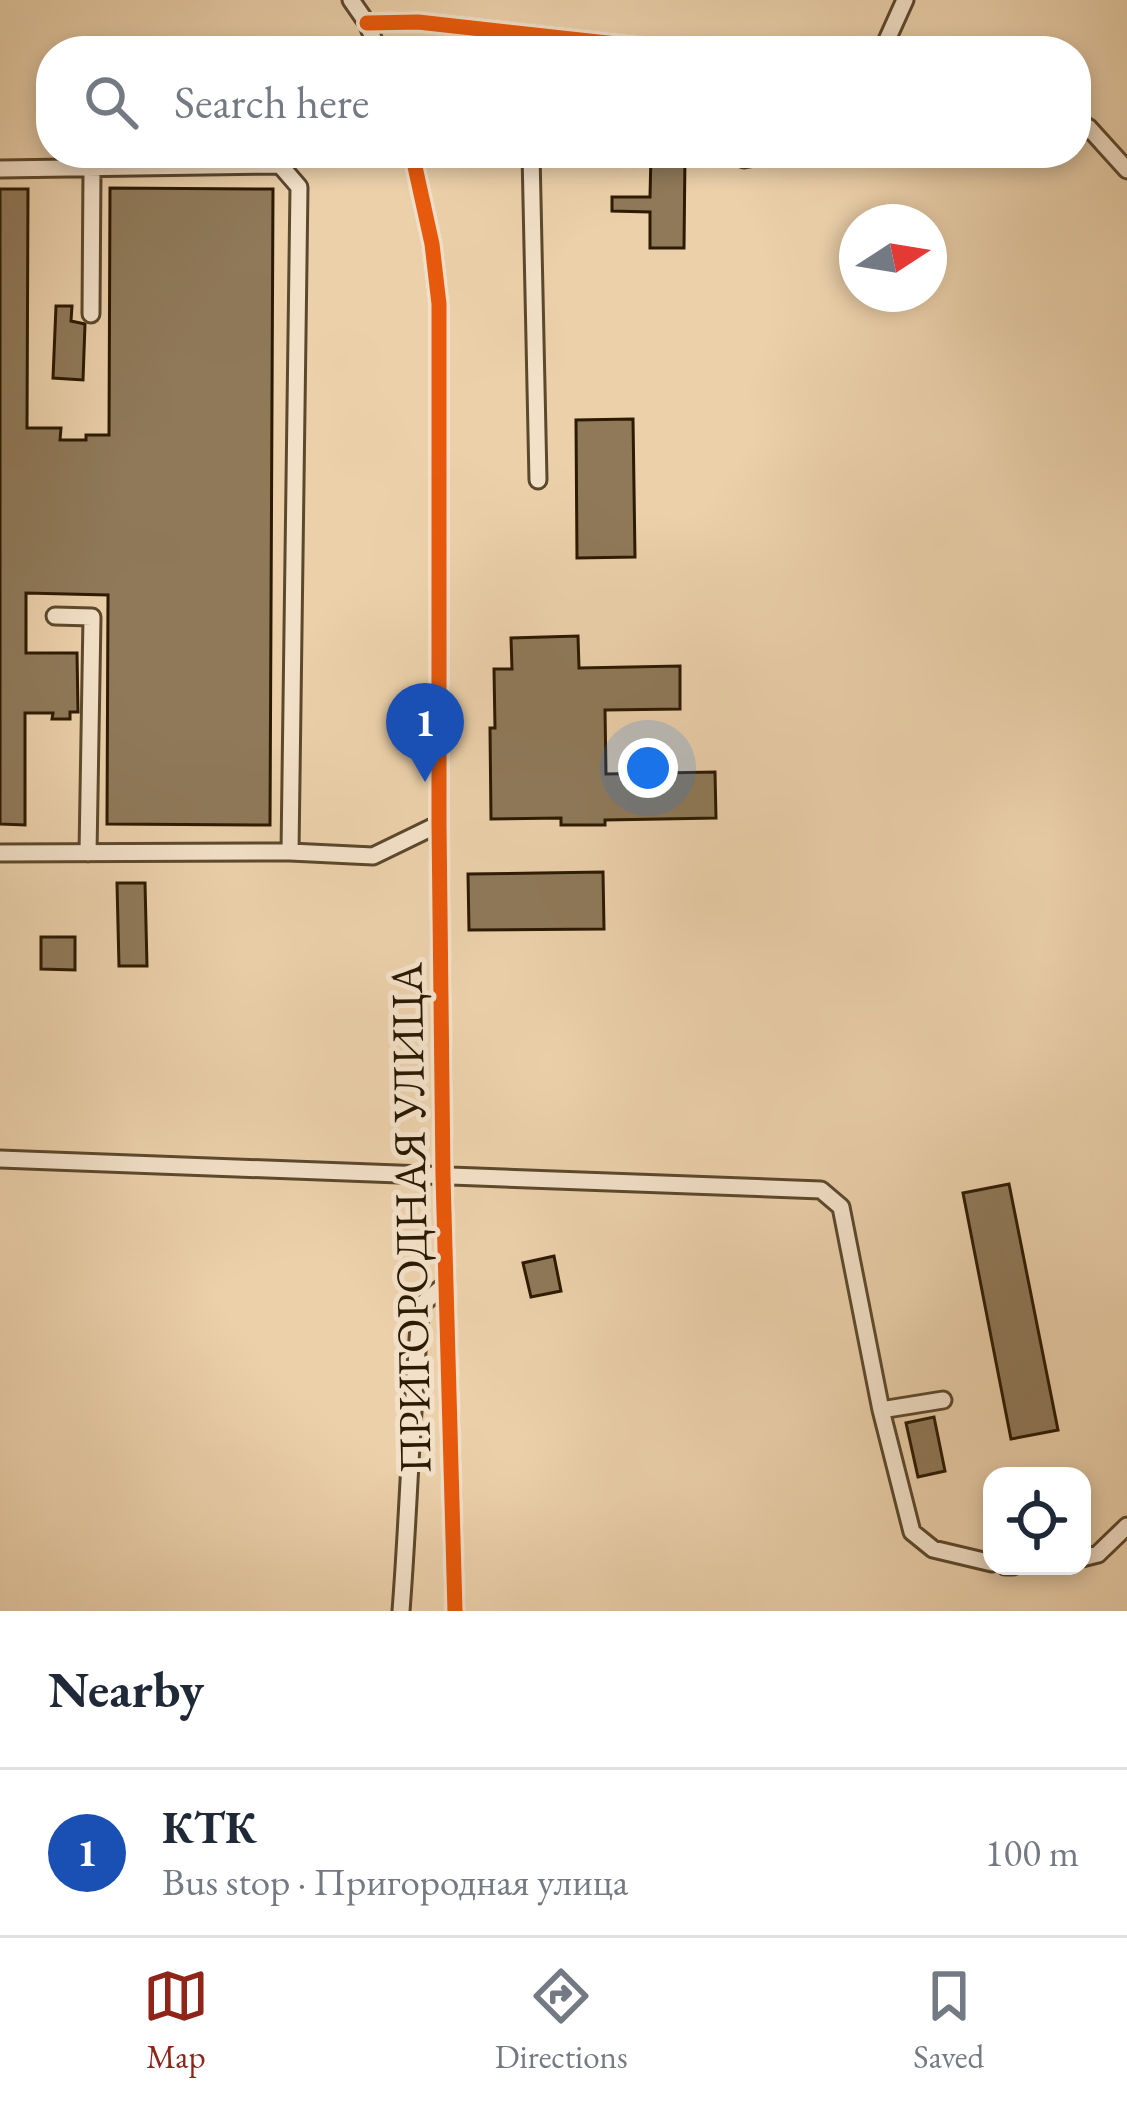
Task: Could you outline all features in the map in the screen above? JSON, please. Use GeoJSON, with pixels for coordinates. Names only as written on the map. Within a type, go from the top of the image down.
{"type":"FeatureCollection","features":[{"type":"Feature","properties":{"kind":"street"},"geometry":{"type":"LineString","coordinates":[[351,0],[372,36]]}},
{"type":"Feature","properties":{"kind":"street"},"geometry":{"type":"LineString","coordinates":[[889,36],[905,0]]}},
{"type":"Feature","properties":{"kind":"street"},"geometry":{"type":"LineString","coordinates":[[367,23],[418,22],[492,36]]}},
{"type":"Feature","properties":{"kind":"street"},"geometry":{"type":"LineString","coordinates":[[1091,130],[1127,170]]}},
{"type":"Feature","properties":{"kind":"street"},"geometry":{"type":"LineString","coordinates":[[0,169],[139,168]]}},
{"type":"Feature","properties":{"kind":"street"},"geometry":{"type":"LineString","coordinates":[[283,168],[299,187],[290,852]]}},
{"type":"Feature","properties":{"kind":"street","name":"ПРИГОРОДНАЯ УЛИЦА"},"geometry":{"type":"LineString","coordinates":[[415,168],[439,304],[443,1176],[455,1611]]}},
{"type":"Feature","properties":{"kind":"street"},"geometry":{"type":"LineString","coordinates":[[531,168],[538,480]]}},
{"type":"Feature","properties":{"kind":"street"},"geometry":{"type":"LineString","coordinates":[[91,314],[92,169]]}},
{"type":"Feature","properties":{"kind":"street"},"geometry":{"type":"LineString","coordinates":[[56,616],[92,617],[88,853]]}},
{"type":"Feature","properties":{"kind":"street"},"geometry":{"type":"LineString","coordinates":[[0,854],[373,856],[439,824]]}},
{"type":"Feature","properties":{"kind":"street"},"geometry":{"type":"LineString","coordinates":[[0,1159],[821,1190],[841,1207],[880,1410],[912,1532],[933,1549],[983,1561]]}},
{"type":"Feature","properties":{"kind":"street"},"geometry":{"type":"LineString","coordinates":[[401,1611],[421,1305],[446,1285]]}},
{"type":"Feature","properties":{"kind":"street"},"geometry":{"type":"LineString","coordinates":[[880,1410],[943,1400]]}},
{"type":"Feature","properties":{"kind":"street"},"geometry":{"type":"LineString","coordinates":[[1091,1556],[1127,1526]]}},
{"type":"Feature","properties":{"kind":"building"},"geometry":{"type":"Polygon","coordinates":[[[651,168],[685,168],[684,248],[650,248],[650,212],[612,211],[612,197],[650,197],[651,168]]]}},
{"type":"Feature","properties":{"kind":"building"},"geometry":{"type":"Polygon","coordinates":[[[110,188],[273,189],[270,825],[107,824],[108,595],[26,593],[26,653],[77,653],[78,712],[70,712],[70,719],[52,719],[53,713],[25,713],[25,825],[0,824],[0,189],[28,189],[27,428],[61,428],[60,440],[86,440],[86,435],[109,435],[110,188]]]}},
{"type":"Feature","properties":{"kind":"building"},"geometry":{"type":"Polygon","coordinates":[[[56,306],[72,306],[71,321],[85,324],[83,380],[53,378],[56,306]]]}},
{"type":"Feature","properties":{"kind":"building"},"geometry":{"type":"Polygon","coordinates":[[[633,419],[635,557],[577,558],[576,420],[633,419]]]}},
{"type":"Feature","properties":{"kind":"building"},"geometry":{"type":"Polygon","coordinates":[[[578,636],[579,668],[680,666],[680,709],[605,710],[606,774],[715,772],[716,818],[605,820],[605,825],[561,825],[561,818],[491,819],[494,669],[512,669],[511,638],[578,636]]]}},
{"type":"Feature","properties":{"kind":"building"},"geometry":{"type":"Polygon","coordinates":[[[603,872],[604,929],[469,930],[468,874],[603,872]]]}},
{"type":"Feature","properties":{"kind":"building"},"geometry":{"type":"Polygon","coordinates":[[[117,883],[145,883],[147,966],[119,966],[117,883]]]}},
{"type":"Feature","properties":{"kind":"building"},"geometry":{"type":"Polygon","coordinates":[[[41,937],[75,937],[75,970],[41,969],[41,937]]]}},
{"type":"Feature","properties":{"kind":"building"},"geometry":{"type":"Polygon","coordinates":[[[1009,1184],[1058,1430],[1011,1439],[963,1193],[1009,1184]]]}},
{"type":"Feature","properties":{"kind":"building"},"geometry":{"type":"Polygon","coordinates":[[[554,1256],[561,1291],[531,1297],[523,1263],[554,1256]]]}},
{"type":"Feature","properties":{"kind":"building"},"geometry":{"type":"Polygon","coordinates":[[[934,1417],[945,1471],[918,1477],[906,1423],[934,1417]]]}},
{"type":"Feature","properties":{"kind":"cycle path"},"geometry":{"type":"LineString","coordinates":[[367,23],[418,22],[544,36]]}},
{"type":"Feature","properties":{"kind":"cycle path"},"geometry":{"type":"LineString","coordinates":[[415,168],[439,304],[443,1176],[455,1611]]}},
{"type":"Feature","properties":{"kind":"place","name":"КТК"},"geometry":{"type":"Point","coordinates":[425,782]}}]}
